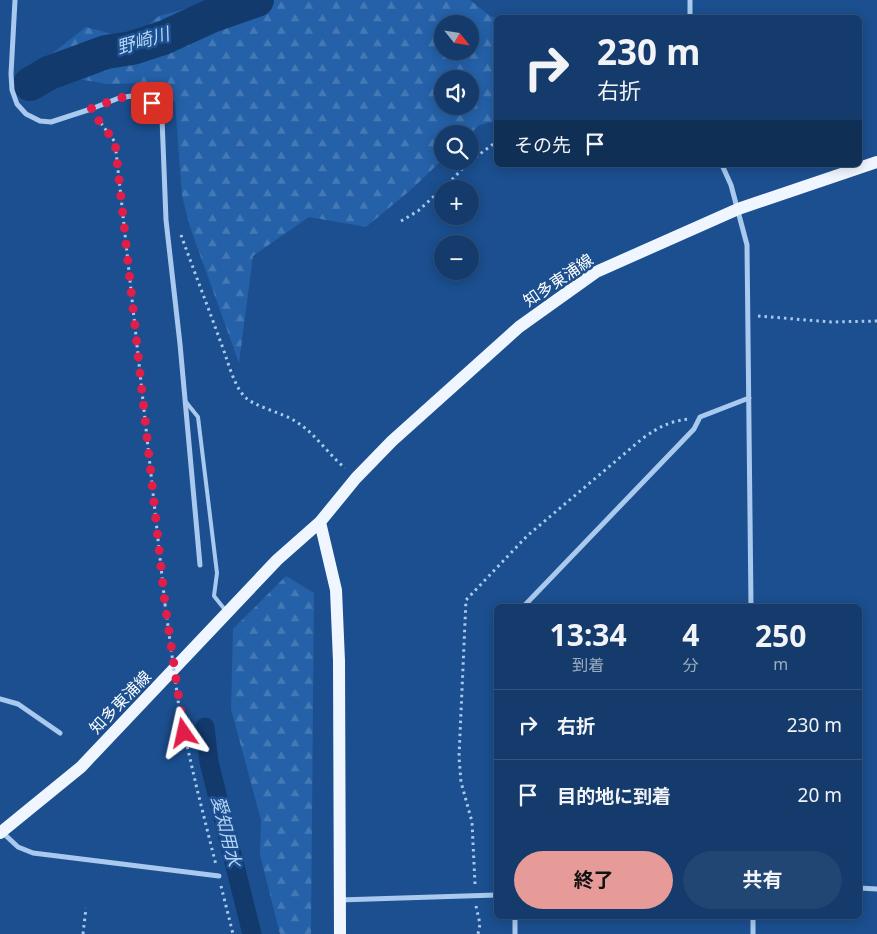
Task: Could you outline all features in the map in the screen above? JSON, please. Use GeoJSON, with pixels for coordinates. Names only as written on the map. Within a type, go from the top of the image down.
{"type":"FeatureCollection","features":[{"type":"Feature","properties":{"kind":"main road","name":"知多東浦線"},"geometry":{"type":"LineString","coordinates":[[1,832],[80,767],[278,560],[320,522],[356,478],[392,441],[519,327],[596,272],[738,209],[877,162]]}},
{"type":"Feature","properties":{"kind":"main road"},"geometry":{"type":"LineString","coordinates":[[320,522],[336,590],[339,652],[340,934]]}},
{"type":"Feature","properties":{"kind":"street"},"geometry":{"type":"LineString","coordinates":[[15,0],[11,74],[12,90],[17,104],[26,114],[40,121],[51,122],[119,98],[138,95],[152,103],[162,118],[166,220],[200,565]]}},
{"type":"Feature","properties":{"kind":"street"},"geometry":{"type":"LineString","coordinates":[[690,0],[690,15]]}},
{"type":"Feature","properties":{"kind":"street"},"geometry":{"type":"LineString","coordinates":[[723,167],[731,185],[747,245],[752,604]]}},
{"type":"Feature","properties":{"kind":"street"},"geometry":{"type":"LineString","coordinates":[[526,604],[694,429],[700,417],[749,398]]}},
{"type":"Feature","properties":{"kind":"street"},"geometry":{"type":"LineString","coordinates":[[0,699],[18,704],[60,733]]}},
{"type":"Feature","properties":{"kind":"street"},"geometry":{"type":"LineString","coordinates":[[1,832],[18,847],[33,853],[219,876]]}},
{"type":"Feature","properties":{"kind":"street"},"geometry":{"type":"LineString","coordinates":[[862,888],[877,889]]}},
{"type":"Feature","properties":{"kind":"street"},"geometry":{"type":"LineString","coordinates":[[339,900],[494,895]]}},
{"type":"Feature","properties":{"kind":"street"},"geometry":{"type":"LineString","coordinates":[[515,919],[515,934]]}},
{"type":"Feature","properties":{"kind":"street"},"geometry":{"type":"LineString","coordinates":[[753,919],[753,934]]}},
{"type":"Feature","properties":{"kind":"lane"},"geometry":{"type":"LineString","coordinates":[[185,400],[198,417],[217,573],[214,596],[227,613]]}},
{"type":"Feature","properties":{"kind":"path"},"geometry":{"type":"LineString","coordinates":[[90,109],[115,142],[165,604],[180,715],[196,789],[233,934]]}},
{"type":"Feature","properties":{"kind":"path"},"geometry":{"type":"LineString","coordinates":[[452,180],[469,162],[494,143]]}},
{"type":"Feature","properties":{"kind":"path"},"geometry":{"type":"LineString","coordinates":[[401,221],[418,212],[434,197]]}},
{"type":"Feature","properties":{"kind":"path"},"geometry":{"type":"LineString","coordinates":[[166,220],[173,222],[178,228],[229,364],[244,396],[259,406],[276,411],[296,421],[315,436],[336,461],[356,478]]}},
{"type":"Feature","properties":{"kind":"path"},"geometry":{"type":"LineString","coordinates":[[748,316],[831,322],[877,321]]}},
{"type":"Feature","properties":{"kind":"path"},"geometry":{"type":"LineString","coordinates":[[478,934],[480,924],[474,896],[472,822],[461,782],[459,757],[466,600],[527,536],[643,438],[658,427],[670,422],[700,417]]}},
{"type":"Feature","properties":{"kind":"path"},"geometry":{"type":"LineString","coordinates":[[83,934],[86,908]]}},
{"type":"Feature","properties":{"kind":"green space"},"geometry":{"type":"Polygon","coordinates":[[[218,0],[470,0],[494,17],[494,121],[479,125],[434,125],[434,168],[366,227],[309,217],[253,256],[239,363],[190,227],[182,196],[175,102],[148,83],[107,84],[78,79],[45,59],[86,27],[132,39],[159,16],[218,0]]]}},
{"type":"Feature","properties":{"kind":"green space"},"geometry":{"type":"Polygon","coordinates":[[[286,576],[314,593],[311,934],[280,934],[260,855],[261,820],[231,709],[233,629],[286,576]]]}},
{"type":"Feature","properties":{"kind":"waterway","name":"野崎川"},"geometry":{"type":"LineString","coordinates":[[30,84],[49,73],[106,52],[132,48],[163,38],[211,16],[257,0]]}},
{"type":"Feature","properties":{"kind":"waterway","name":"愛知用水"},"geometry":{"type":"LineString","coordinates":[[205,727],[209,762],[252,934]]}},
{"type":"Feature","properties":{"kind":"route"},"geometry":{"type":"LineString","coordinates":[[152,103],[138,95],[119,98],[90,109],[115,142],[165,604],[184,733]]}}]}
